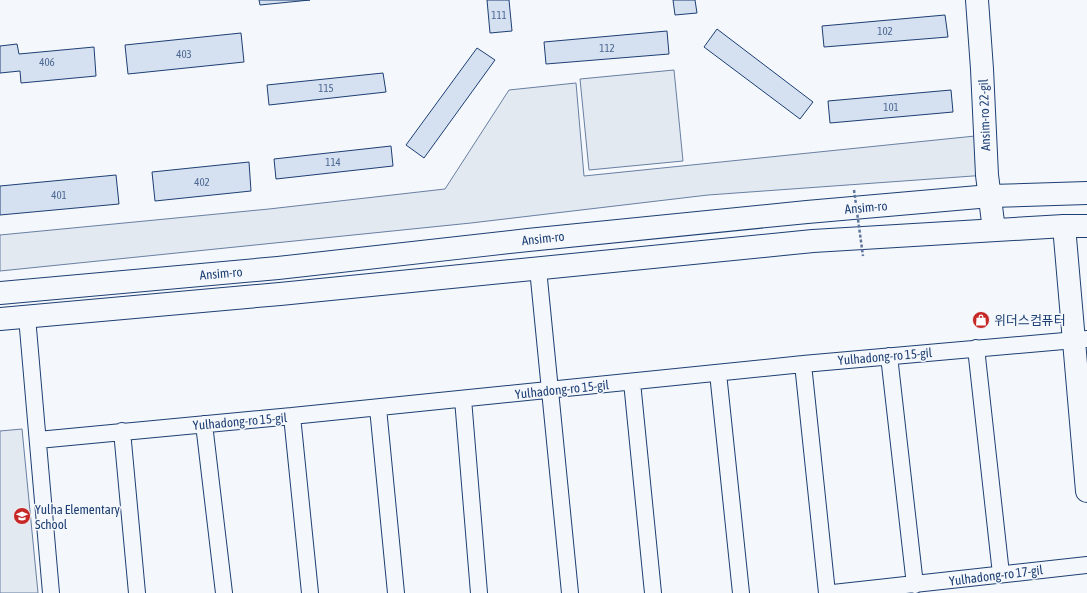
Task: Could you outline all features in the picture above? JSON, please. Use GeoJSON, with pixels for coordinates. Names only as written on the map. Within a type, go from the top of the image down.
{"type":"FeatureCollection","features":[{"type":"Feature","properties":{"kind":"main road","name":"Ansim-ro 22-gil"},"geometry":{"type":"LineString","coordinates":[[977,0],[987,175],[994,230]]}},
{"type":"Feature","properties":{"kind":"main road","name":"Ansim-ro"},"geometry":{"type":"LineString","coordinates":[[0,293],[278,268],[528,240],[990,196],[1087,193]]}},
{"type":"Feature","properties":{"kind":"main road","name":"Ansim-ro"},"geometry":{"type":"LineString","coordinates":[[0,319],[538,269],[813,241],[1064,226],[1087,226]]}},
{"type":"Feature","properties":{"kind":"main road"},"geometry":{"type":"LineString","coordinates":[[1064,226],[1081,339],[1087,491]]}},
{"type":"Feature","properties":{"kind":"street"},"geometry":{"type":"LineString","coordinates":[[538,269],[570,593]]}},
{"type":"Feature","properties":{"kind":"street"},"geometry":{"type":"LineString","coordinates":[[27,317],[51,593]]}},
{"type":"Feature","properties":{"kind":"street","name":"Yulhadong-ro 15-gil"},"geometry":{"type":"LineString","coordinates":[[38,440],[378,408],[802,364],[1081,339]]}},
{"type":"Feature","properties":{"kind":"street"},"geometry":{"type":"LineString","coordinates":[[976,348],[1001,574]]}},
{"type":"Feature","properties":{"kind":"street"},"geometry":{"type":"LineString","coordinates":[[889,356],[915,585]]}},
{"type":"Feature","properties":{"kind":"street"},"geometry":{"type":"LineString","coordinates":[[802,364],[827,593]]}},
{"type":"Feature","properties":{"kind":"street"},"geometry":{"type":"LineString","coordinates":[[718,373],[741,593]]}},
{"type":"Feature","properties":{"kind":"street"},"geometry":{"type":"LineString","coordinates":[[632,382],[653,593]]}},
{"type":"Feature","properties":{"kind":"street"},"geometry":{"type":"LineString","coordinates":[[463,399],[479,593]]}},
{"type":"Feature","properties":{"kind":"street"},"geometry":{"type":"LineString","coordinates":[[378,408],[396,593]]}},
{"type":"Feature","properties":{"kind":"street"},"geometry":{"type":"LineString","coordinates":[[292,416],[310,593]]}},
{"type":"Feature","properties":{"kind":"street"},"geometry":{"type":"LineString","coordinates":[[204,424],[224,593]]}},
{"type":"Feature","properties":{"kind":"street"},"geometry":{"type":"LineString","coordinates":[[122,431],[137,593]]}},
{"type":"Feature","properties":{"kind":"street","name":"Yulhadong-ro 17-gil"},"geometry":{"type":"LineString","coordinates":[[833,593],[1087,565]]}},
{"type":"Feature","properties":{"kind":"path"},"geometry":{"type":"LineString","coordinates":[[854,190],[863,256]]}},
{"type":"Feature","properties":{"kind":"shaded area"},"geometry":{"type":"Polygon","coordinates":[[[674,70],[683,161],[589,170],[580,79],[674,70]]]}},
{"type":"Feature","properties":{"kind":"shaded area"},"geometry":{"type":"Polygon","coordinates":[[[576,83],[584,176],[985,135],[987,175],[708,195],[471,223],[0,271],[0,235],[269,209],[445,189],[509,90],[576,83]]]}},
{"type":"Feature","properties":{"kind":"shaded area"},"geometry":{"type":"Polygon","coordinates":[[[22,429],[38,593],[0,593],[0,431],[22,429]]]}},
{"type":"Feature","properties":{"kind":"building"},"geometry":{"type":"Polygon","coordinates":[[[259,0],[310,0],[260,5],[259,0]]]}},
{"type":"Feature","properties":{"kind":"building"},"geometry":{"type":"Polygon","coordinates":[[[487,0],[509,0],[512,31],[490,33],[487,0]]]}},
{"type":"Feature","properties":{"kind":"building"},"geometry":{"type":"Polygon","coordinates":[[[673,0],[695,0],[697,13],[675,15],[673,0]]]}},
{"type":"Feature","properties":{"kind":"building"},"geometry":{"type":"Polygon","coordinates":[[[945,15],[948,37],[824,47],[822,26],[945,15]]]}},
{"type":"Feature","properties":{"kind":"building"},"geometry":{"type":"Polygon","coordinates":[[[717,29],[813,102],[800,119],[704,47],[717,29]]]}},
{"type":"Feature","properties":{"kind":"building"},"geometry":{"type":"Polygon","coordinates":[[[667,31],[669,54],[546,64],[544,42],[667,31]]]}},
{"type":"Feature","properties":{"kind":"building"},"geometry":{"type":"Polygon","coordinates":[[[241,33],[244,62],[128,74],[125,45],[241,33]]]}},
{"type":"Feature","properties":{"kind":"building"},"geometry":{"type":"Polygon","coordinates":[[[17,44],[19,54],[94,47],[96,76],[21,83],[20,71],[0,73],[0,46],[17,44]]]}},
{"type":"Feature","properties":{"kind":"building"},"geometry":{"type":"Polygon","coordinates":[[[477,48],[495,60],[424,158],[406,145],[477,48]]]}},
{"type":"Feature","properties":{"kind":"building"},"geometry":{"type":"Polygon","coordinates":[[[383,73],[386,92],[269,105],[267,85],[383,73]]]}},
{"type":"Feature","properties":{"kind":"building"},"geometry":{"type":"Polygon","coordinates":[[[951,90],[953,112],[830,123],[828,101],[951,90]]]}},
{"type":"Feature","properties":{"kind":"building"},"geometry":{"type":"Polygon","coordinates":[[[391,146],[393,166],[276,179],[274,159],[391,146]]]}},
{"type":"Feature","properties":{"kind":"building"},"geometry":{"type":"Polygon","coordinates":[[[249,162],[251,191],[155,201],[152,172],[249,162]]]}},
{"type":"Feature","properties":{"kind":"building"},"geometry":{"type":"Polygon","coordinates":[[[116,175],[119,204],[0,215],[0,186],[116,175]]]}},
{"type":"Feature","properties":{"kind":"place","name":"위더스컴퓨터"},"geometry":{"type":"Point","coordinates":[981,320]}},
{"type":"Feature","properties":{"kind":"place","name":"Yulha Elementary School"},"geometry":{"type":"Point","coordinates":[22,516]}}]}
